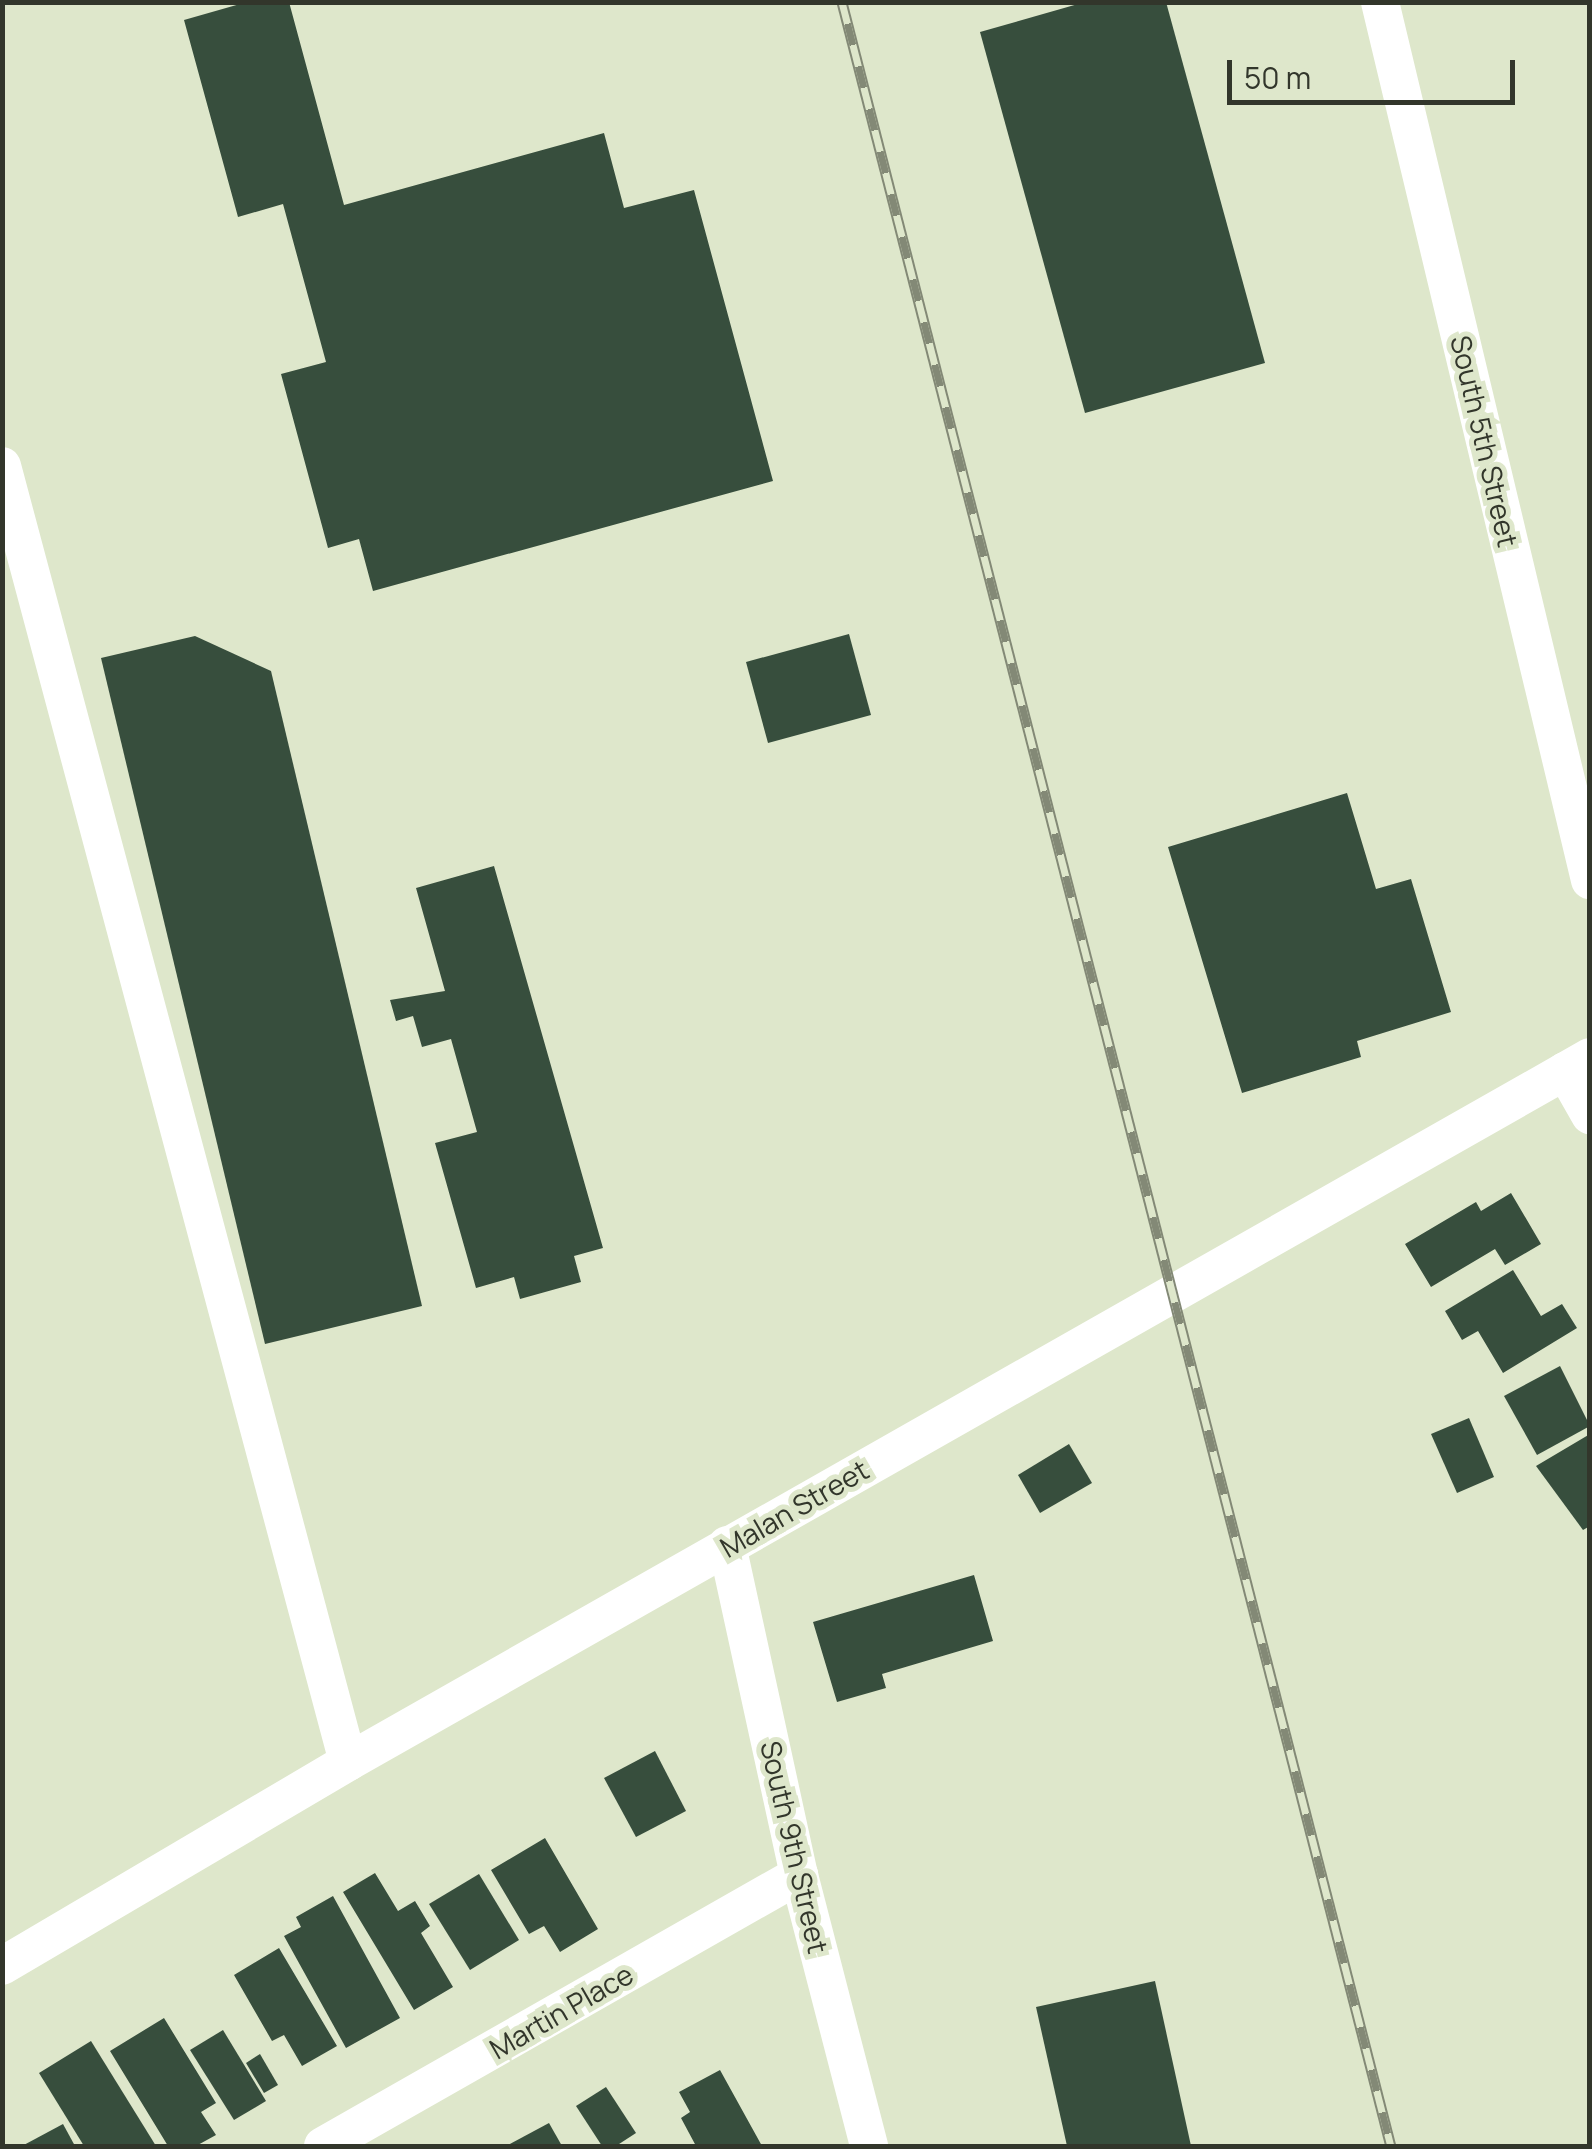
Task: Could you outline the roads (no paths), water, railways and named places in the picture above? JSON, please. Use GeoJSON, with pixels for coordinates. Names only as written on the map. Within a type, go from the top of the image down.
{"type":"FeatureCollection","features":[{"type":"Feature","properties":{"kind":"street","name":"South 5th Street"},"geometry":{"type":"LineString","coordinates":[[1380,2],[1590,880]]}},
{"type":"Feature","properties":{"kind":"street"},"geometry":{"type":"LineString","coordinates":[[2,466],[348,1762]]}},
{"type":"Feature","properties":{"kind":"street"},"geometry":{"type":"LineString","coordinates":[[1577,1064],[1590,1115]]}},
{"type":"Feature","properties":{"kind":"street","name":"Malan Street"},"geometry":{"type":"LineString","coordinates":[[2,1966],[348,1762],[1577,1064]]}},
{"type":"Feature","properties":{"kind":"street","name":"South 9th Street"},"geometry":{"type":"LineString","coordinates":[[728,1545],[799,1875],[869,2146]]}},
{"type":"Feature","properties":{"kind":"street","name":"Martin Place"},"geometry":{"type":"LineString","coordinates":[[322,2146],[799,1875]]}},
{"type":"Feature","properties":{"kind":"railway"},"geometry":{"type":"LineString","coordinates":[[842,2],[1391,2146]]}}]}
